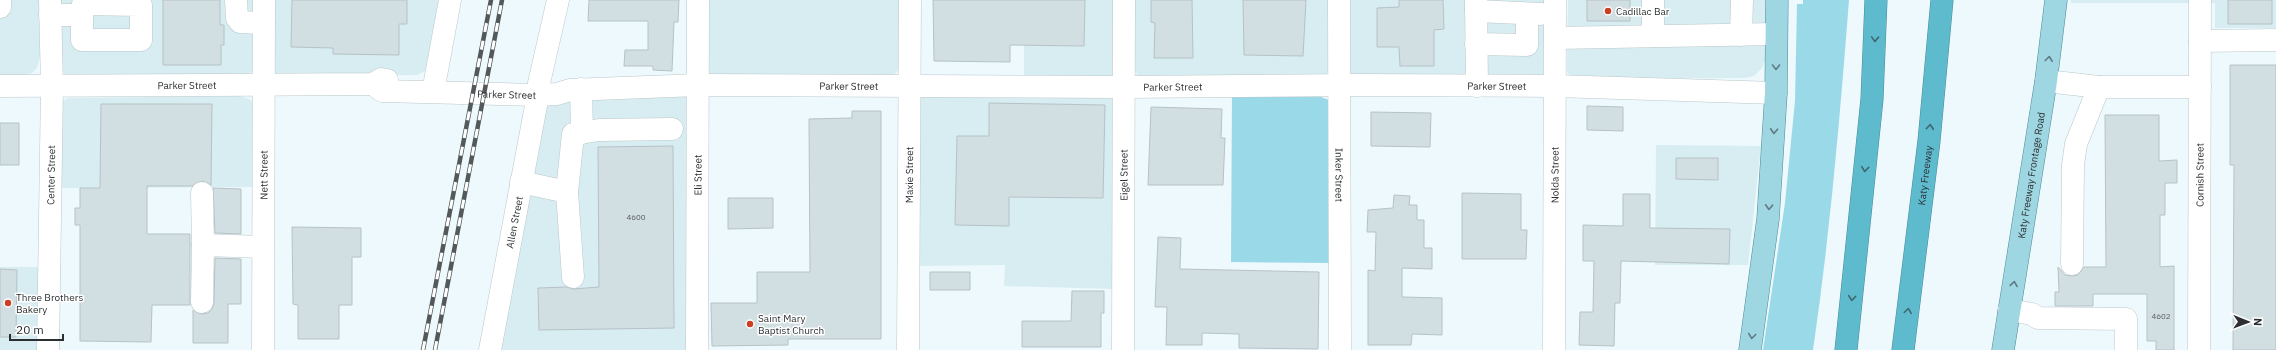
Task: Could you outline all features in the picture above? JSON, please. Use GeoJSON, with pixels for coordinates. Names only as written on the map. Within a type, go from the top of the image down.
{"type":"FeatureCollection","features":[{"type":"Feature","properties":{"kind":"highway"},"geometry":{"type":"LineString","coordinates":[[1846,350],[1872,99],[1876,0]]}},
{"type":"Feature","properties":{"kind":"highway","name":"Katy Freeway"},"geometry":{"type":"LineString","coordinates":[[1903,350],[1927,157],[1942,0]]}},
{"type":"Feature","properties":{"kind":"main road"},"geometry":{"type":"LineString","coordinates":[[1750,350],[1768,219],[1776,93],[1777,0]]}},
{"type":"Feature","properties":{"kind":"main road","name":"Katy Freeway Frontage Road"},"geometry":{"type":"LineString","coordinates":[[2003,350],[2046,81],[2056,0]]}},
{"type":"Feature","properties":{"kind":"street"},"geometry":{"type":"LineString","coordinates":[[0,0],[0,7]]}},
{"type":"Feature","properties":{"kind":"street"},"geometry":{"type":"LineString","coordinates":[[236,0],[237,18],[240,22],[264,23]]}},
{"type":"Feature","properties":{"kind":"street","name":"Nett Street"},"geometry":{"type":"LineString","coordinates":[[263,350],[264,0]]}},
{"type":"Feature","properties":{"kind":"street"},"geometry":{"type":"LineString","coordinates":[[436,81],[450,0]]}},
{"type":"Feature","properties":{"kind":"street","name":"Allen Street"},"geometry":{"type":"LineString","coordinates":[[490,350],[539,89],[558,0]]}},
{"type":"Feature","properties":{"kind":"street","name":"Eli Street"},"geometry":{"type":"LineString","coordinates":[[697,350],[698,0]]}},
{"type":"Feature","properties":{"kind":"street","name":"Maxie Street"},"geometry":{"type":"LineString","coordinates":[[908,350],[910,0]]}},
{"type":"Feature","properties":{"kind":"street","name":"Eigel Street"},"geometry":{"type":"LineString","coordinates":[[1123,350],[1124,0]]}},
{"type":"Feature","properties":{"kind":"street","name":"Inker Street"},"geometry":{"type":"LineString","coordinates":[[1339,0],[1340,350]]}},
{"type":"Feature","properties":{"kind":"street"},"geometry":{"type":"LineString","coordinates":[[1653,0],[1653,36]]}},
{"type":"Feature","properties":{"kind":"street"},"geometry":{"type":"LineString","coordinates":[[1742,0],[1742,35]]}},
{"type":"Feature","properties":{"kind":"street","name":"Cornish Street"},"geometry":{"type":"LineString","coordinates":[[2199,350],[2200,0]]}},
{"type":"Feature","properties":{"kind":"street"},"geometry":{"type":"LineString","coordinates":[[1477,86],[1476,6],[1527,14],[1555,7]]}},
{"type":"Feature","properties":{"kind":"street"},"geometry":{"type":"LineString","coordinates":[[50,7],[82,15]]}},
{"type":"Feature","properties":{"kind":"street","name":"Center Street"},"geometry":{"type":"LineString","coordinates":[[48,350],[52,86],[50,7]]}},
{"type":"Feature","properties":{"kind":"street","name":"Nolda Street"},"geometry":{"type":"LineString","coordinates":[[1554,350],[1555,7]]}},
{"type":"Feature","properties":{"kind":"street"},"geometry":{"type":"LineString","coordinates":[[1476,44],[1527,45],[1527,14]]}},
{"type":"Feature","properties":{"kind":"street"},"geometry":{"type":"LineString","coordinates":[[1555,38],[1776,34]]}},
{"type":"Feature","properties":{"kind":"street"},"geometry":{"type":"LineString","coordinates":[[2200,41],[2276,40]]}},
{"type":"Feature","properties":{"kind":"street","name":"Parker Street"},"geometry":{"type":"LineString","coordinates":[[0,86],[264,86],[373,84],[382,79],[436,81],[539,89],[557,94],[576,89],[698,85],[910,87],[1340,85],[1555,86],[1776,93]]}},
{"type":"Feature","properties":{"kind":"street"},"geometry":{"type":"LineString","coordinates":[[2046,81],[2099,87],[2200,87]]}},
{"type":"Feature","properties":{"kind":"street","name":"Parker Street"},"geometry":{"type":"LineString","coordinates":[[373,84],[382,91],[539,89]]}},
{"type":"Feature","properties":{"kind":"street"},"geometry":{"type":"LineString","coordinates":[[2072,264],[2073,165],[2076,144],[2099,87]]}},
{"type":"Feature","properties":{"kind":"street"},"geometry":{"type":"LineString","coordinates":[[576,89],[582,133]]}},
{"type":"Feature","properties":{"kind":"street"},"geometry":{"type":"LineString","coordinates":[[573,277],[567,192],[573,134],[599,130],[672,129]]}},
{"type":"Feature","properties":{"kind":"street"},"geometry":{"type":"LineString","coordinates":[[521,182],[567,192]]}},
{"type":"Feature","properties":{"kind":"street"},"geometry":{"type":"LineString","coordinates":[[202,193],[202,302]]}},
{"type":"Feature","properties":{"kind":"street"},"geometry":{"type":"LineString","coordinates":[[203,245],[263,247]]}},
{"type":"Feature","properties":{"kind":"street"},"geometry":{"type":"LineString","coordinates":[[2010,310],[2032,314],[2038,318],[2126,319],[2126,350]]}},
{"type":"Feature","properties":{"kind":"shaded area"},"geometry":{"type":"Polygon","coordinates":[[[0,0],[40,0],[40,57],[37,68],[32,73],[24,75],[0,75],[0,0]]]}},
{"type":"Feature","properties":{"kind":"shaded area"},"geometry":{"type":"Polygon","coordinates":[[[60,0],[254,0],[252,71],[247,75],[65,74],[62,71],[60,0]]]}},
{"type":"Feature","properties":{"kind":"shaded area"},"geometry":{"type":"Polygon","coordinates":[[[273,0],[443,0],[429,69],[417,75],[275,76],[273,72],[273,0]]]}},
{"type":"Feature","properties":{"kind":"shaded area"},"geometry":{"type":"Polygon","coordinates":[[[705,0],[900,0],[900,67],[896,73],[890,76],[705,76],[705,0]]]}},
{"type":"Feature","properties":{"kind":"shaded area"},"geometry":{"type":"Polygon","coordinates":[[[1024,0],[1118,0],[1115,74],[1110,79],[1024,79],[1024,0]]]}},
{"type":"Feature","properties":{"kind":"shaded area"},"geometry":{"type":"Polygon","coordinates":[[[1134,0],[1331,0],[1328,73],[1322,77],[1142,79],[1137,75],[1134,67],[1134,0]]]}},
{"type":"Feature","properties":{"kind":"shaded area"},"geometry":{"type":"Polygon","coordinates":[[[1349,0],[1548,0],[1545,76],[1353,78],[1349,73],[1349,0]]]}},
{"type":"Feature","properties":{"kind":"shaded area"},"geometry":{"type":"Polygon","coordinates":[[[1568,0],[1766,0],[1766,58],[1762,68],[1754,76],[1745,78],[1575,79],[1569,75],[1567,70],[1568,0]]]}},
{"type":"Feature","properties":{"kind":"shaded area"},"geometry":{"type":"Polygon","coordinates":[[[1803,0],[1849,0],[1825,263],[1813,350],[1763,350],[1785,203],[1795,101],[1797,4],[1803,4],[1803,0]]]}},
{"type":"Feature","properties":{"kind":"shaded area"},"geometry":{"type":"Polygon","coordinates":[[[2071,0],[2276,0],[2276,28],[2215,28],[2215,3],[2071,3],[2071,0]]]}},
{"type":"Feature","properties":{"kind":"shaded area"},"geometry":{"type":"Polygon","coordinates":[[[1232,93],[1314,94],[1331,101],[1335,263],[1231,262],[1232,93]]]}},
{"type":"Feature","properties":{"kind":"shaded area"},"geometry":{"type":"Polygon","coordinates":[[[686,95],[690,100],[691,350],[501,350],[541,113],[551,100],[686,95]]]}},
{"type":"Feature","properties":{"kind":"shaded area"},"geometry":{"type":"Polygon","coordinates":[[[240,96],[251,100],[253,105],[253,187],[60,188],[61,103],[64,100],[69,98],[240,96]]]}},
{"type":"Feature","properties":{"kind":"shaded area"},"geometry":{"type":"Polygon","coordinates":[[[922,96],[1114,97],[1116,289],[1004,286],[1005,265],[917,266],[919,103],[922,96]]]}},
{"type":"Feature","properties":{"kind":"shaded area"},"geometry":{"type":"Polygon","coordinates":[[[1656,145],[1761,146],[1748,265],[1655,265],[1656,145]]]}},
{"type":"Feature","properties":{"kind":"shaded area"},"geometry":{"type":"Polygon","coordinates":[[[0,267],[40,267],[38,350],[0,350],[0,267]]]}},
{"type":"Feature","properties":{"kind":"building"},"geometry":{"type":"Polygon","coordinates":[[[163,0],[220,0],[220,25],[224,25],[224,45],[221,45],[221,65],[163,65],[163,0]]]}},
{"type":"Feature","properties":{"kind":"building"},"geometry":{"type":"Polygon","coordinates":[[[292,0],[407,0],[407,24],[399,24],[399,55],[333,54],[333,48],[291,47],[292,0]]]}},
{"type":"Feature","properties":{"kind":"building"},"geometry":{"type":"Polygon","coordinates":[[[589,0],[679,0],[678,22],[674,22],[672,71],[653,70],[653,66],[624,66],[625,50],[648,50],[648,21],[588,21],[589,0]]]}},
{"type":"Feature","properties":{"kind":"building"},"geometry":{"type":"Polygon","coordinates":[[[933,0],[1085,0],[1084,46],[1010,45],[1010,62],[934,61],[933,0]]]}},
{"type":"Feature","properties":{"kind":"building"},"geometry":{"type":"Polygon","coordinates":[[[1151,0],[1192,0],[1193,58],[1154,58],[1155,23],[1151,22],[1151,0]]]}},
{"type":"Feature","properties":{"kind":"building"},"geometry":{"type":"Polygon","coordinates":[[[1243,0],[1306,0],[1303,56],[1244,55],[1243,0]]]}},
{"type":"Feature","properties":{"kind":"building"},"geometry":{"type":"Polygon","coordinates":[[[1399,0],[1443,0],[1444,29],[1434,30],[1434,66],[1400,66],[1399,47],[1377,47],[1377,8],[1399,7],[1399,0]]]}},
{"type":"Feature","properties":{"kind":"building","name":"Cadillac Bar"},"geometry":{"type":"Polygon","coordinates":[[[1587,0],[1630,0],[1630,21],[1587,21],[1587,0]]]}},
{"type":"Feature","properties":{"kind":"building"},"geometry":{"type":"Polygon","coordinates":[[[2228,0],[2272,0],[2272,24],[2228,24],[2228,0]]]}},
{"type":"Feature","properties":{"kind":"building"},"geometry":{"type":"Polygon","coordinates":[[[2230,65],[2276,65],[2276,350],[2233,350],[2234,165],[2230,165],[2230,65]]]}},
{"type":"Feature","properties":{"kind":"building"},"geometry":{"type":"Polygon","coordinates":[[[989,103],[1105,105],[1103,198],[1009,197],[1009,226],[955,225],[957,136],[989,136],[989,103]]]}},
{"type":"Feature","properties":{"kind":"building"},"geometry":{"type":"Polygon","coordinates":[[[101,104],[212,104],[211,185],[202,181],[192,186],[147,186],[147,234],[190,234],[190,305],[152,305],[151,342],[80,341],[80,225],[75,225],[75,208],[80,208],[80,188],[100,188],[101,104]]]}},
{"type":"Feature","properties":{"kind":"building"},"geometry":{"type":"Polygon","coordinates":[[[1587,106],[1623,107],[1623,131],[1587,130],[1587,106]]]}},
{"type":"Feature","properties":{"kind":"building"},"geometry":{"type":"Polygon","coordinates":[[[1151,107],[1222,109],[1221,138],[1225,138],[1223,185],[1148,185],[1151,107]]]}},
{"type":"Feature","properties":{"kind":"building"},"geometry":{"type":"Polygon","coordinates":[[[852,111],[881,111],[881,339],[788,339],[788,345],[712,346],[711,303],[757,303],[757,272],[810,272],[809,119],[852,118],[852,111]]]}},
{"type":"Feature","properties":{"kind":"building"},"geometry":{"type":"Polygon","coordinates":[[[1371,112],[1431,113],[1430,147],[1371,146],[1371,112]]]}},
{"type":"Feature","properties":{"kind":"building"},"geometry":{"type":"Polygon","coordinates":[[[2105,115],[2159,115],[2159,161],[2177,160],[2177,183],[2165,183],[2165,215],[2160,215],[2160,267],[2174,266],[2174,350],[2156,350],[2156,341],[2147,341],[2147,294],[2093,294],[2093,306],[2055,306],[2055,292],[2059,292],[2058,267],[2065,275],[2072,276],[2078,275],[2084,267],[2106,267],[2105,115]]]}},
{"type":"Feature","properties":{"kind":"building"},"geometry":{"type":"Polygon","coordinates":[[[0,123],[19,123],[19,165],[0,165],[0,123]]]}},
{"type":"Feature","properties":{"kind":"building"},"geometry":{"type":"Polygon","coordinates":[[[673,146],[674,328],[539,330],[538,288],[567,287],[573,289],[599,287],[598,147],[673,146]]]}},
{"type":"Feature","properties":{"kind":"building"},"geometry":{"type":"Polygon","coordinates":[[[1676,158],[1718,158],[1718,180],[1676,179],[1676,158]]]}},
{"type":"Feature","properties":{"kind":"building"},"geometry":{"type":"Polygon","coordinates":[[[213,188],[241,189],[241,234],[215,233],[213,188]]]}},
{"type":"Feature","properties":{"kind":"building"},"geometry":{"type":"Polygon","coordinates":[[[1462,193],[1521,194],[1521,230],[1527,230],[1526,259],[1462,259],[1462,193]]]}},
{"type":"Feature","properties":{"kind":"building"},"geometry":{"type":"Polygon","coordinates":[[[1623,194],[1650,194],[1650,228],[1730,229],[1729,264],[1621,261],[1620,303],[1615,303],[1614,346],[1579,345],[1580,312],[1593,312],[1594,261],[1583,261],[1583,225],[1623,226],[1623,194]]]}},
{"type":"Feature","properties":{"kind":"building"},"geometry":{"type":"Polygon","coordinates":[[[1394,195],[1410,196],[1409,205],[1417,205],[1417,220],[1424,220],[1424,248],[1432,248],[1432,269],[1402,268],[1402,297],[1442,298],[1442,335],[1412,334],[1411,345],[1368,345],[1368,270],[1375,271],[1376,232],[1367,232],[1368,210],[1393,208],[1394,195]]]}},
{"type":"Feature","properties":{"kind":"building"},"geometry":{"type":"Polygon","coordinates":[[[728,198],[773,198],[773,228],[728,229],[728,198]]]}},
{"type":"Feature","properties":{"kind":"building"},"geometry":{"type":"Polygon","coordinates":[[[292,227],[361,228],[361,257],[352,257],[352,305],[339,305],[339,339],[298,339],[298,305],[293,304],[292,227]]]}},
{"type":"Feature","properties":{"kind":"building"},"geometry":{"type":"Polygon","coordinates":[[[1158,237],[1181,238],[1180,269],[1319,272],[1318,349],[1239,348],[1239,334],[1202,333],[1202,345],[1166,345],[1167,307],[1155,307],[1158,237]]]}},
{"type":"Feature","properties":{"kind":"building"},"geometry":{"type":"Polygon","coordinates":[[[215,258],[241,259],[241,304],[228,304],[228,343],[193,343],[193,310],[201,314],[208,313],[212,309],[214,303],[215,258]]]}},
{"type":"Feature","properties":{"kind":"building","name":"Three Brothers Bakery"},"geometry":{"type":"Polygon","coordinates":[[[0,269],[17,270],[16,337],[0,337],[0,269]]]}},
{"type":"Feature","properties":{"kind":"building"},"geometry":{"type":"Polygon","coordinates":[[[930,272],[970,272],[970,290],[930,290],[930,272]]]}},
{"type":"Feature","properties":{"kind":"building"},"geometry":{"type":"Polygon","coordinates":[[[1072,291],[1104,291],[1104,313],[1101,313],[1101,347],[1022,347],[1022,321],[1071,321],[1072,291]]]}},
{"type":"Feature","properties":{"kind":"railway"},"geometry":{"type":"LineString","coordinates":[[423,350],[491,0]]}},
{"type":"Feature","properties":{"kind":"railway"},"geometry":{"type":"LineString","coordinates":[[435,350],[502,0]]}},
{"type":"Feature","properties":{"kind":"place","name":"Cadillac Bar"},"geometry":{"type":"Point","coordinates":[1608,11]}},
{"type":"Feature","properties":{"kind":"place","name":"Three Brothers Bakery"},"geometry":{"type":"Point","coordinates":[8,303]}},
{"type":"Feature","properties":{"kind":"place","name":"Saint Mary Baptist Church"},"geometry":{"type":"Point","coordinates":[750,324]}}]}
